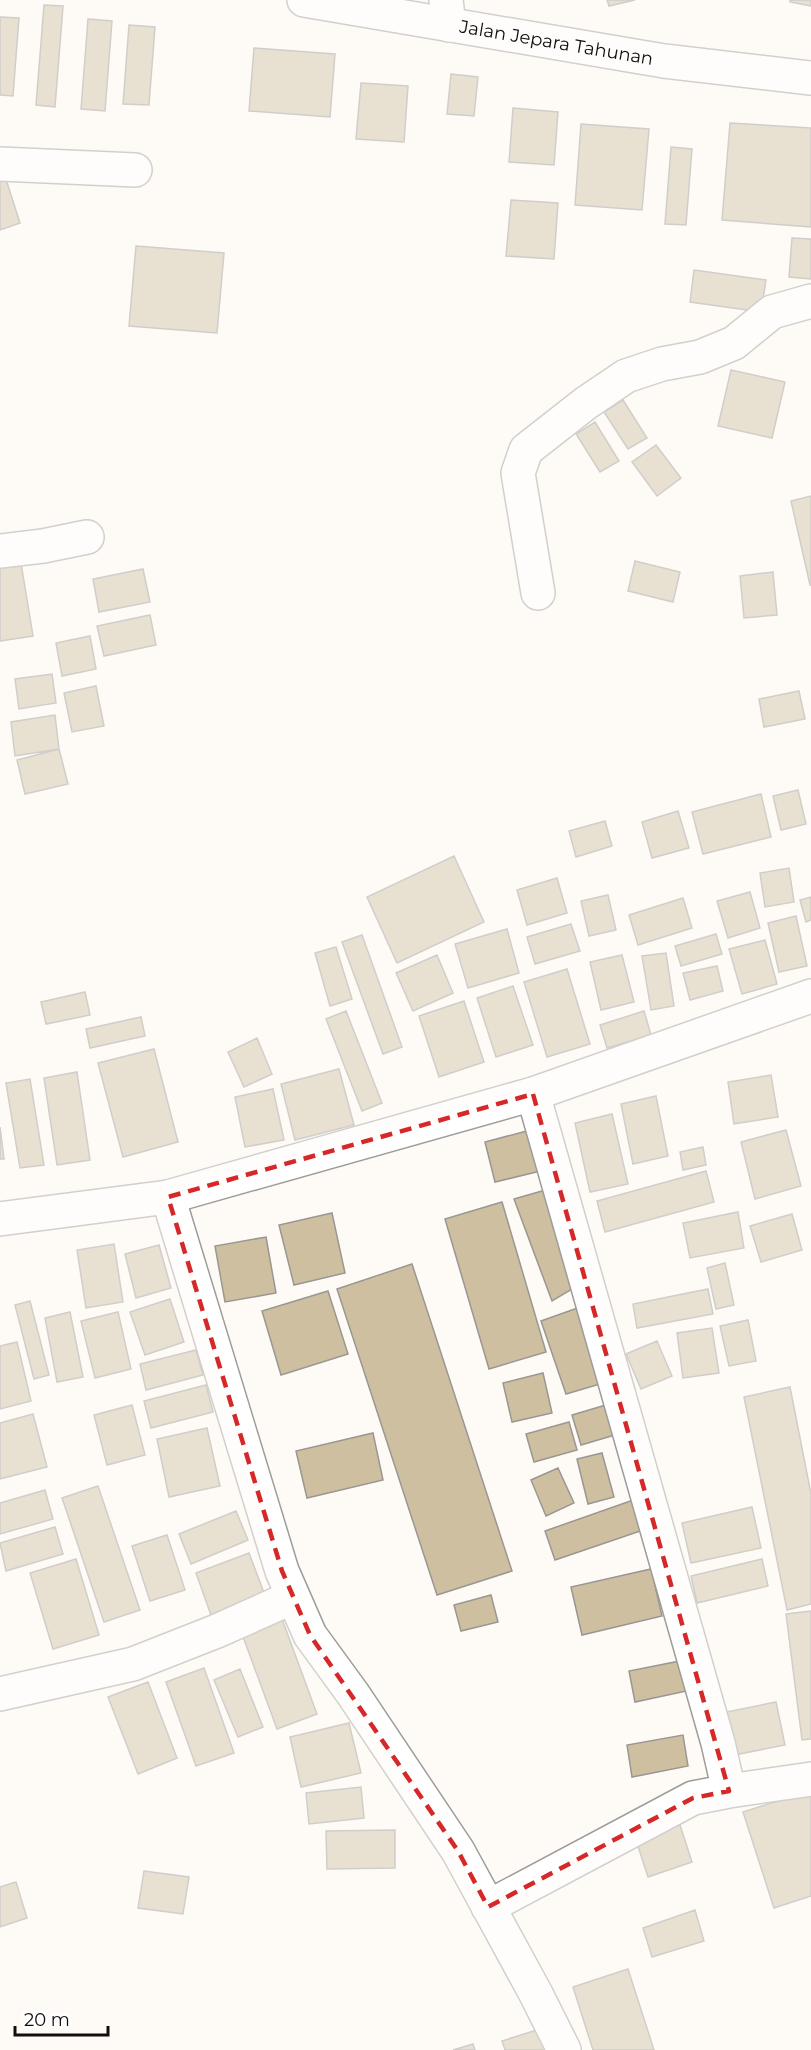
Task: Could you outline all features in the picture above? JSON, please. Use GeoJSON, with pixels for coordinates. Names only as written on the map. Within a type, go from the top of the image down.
{"type":"FeatureCollection","features":[{"type":"Feature","properties":{"kind":"main road","name":"Jalan Jepara Tahunan"},"geometry":{"type":"LineString","coordinates":[[304,0],[447,12],[664,61],[811,78]]}},
{"type":"Feature","properties":{"kind":"main road"},"geometry":{"type":"LineString","coordinates":[[0,164],[135,170]]}},
{"type":"Feature","properties":{"kind":"main road"},"geometry":{"type":"LineString","coordinates":[[538,594],[518,473],[526,450],[586,403],[626,376],[662,364],[700,357],[734,343],[772,312],[811,301]]}},
{"type":"Feature","properties":{"kind":"main road"},"geometry":{"type":"LineString","coordinates":[[0,551],[43,546],[87,537]]}},
{"type":"Feature","properties":{"kind":"main road"},"geometry":{"type":"LineString","coordinates":[[0,1219],[168,1197],[533,1094],[811,996]]}},
{"type":"Feature","properties":{"kind":"main road"},"geometry":{"type":"LineString","coordinates":[[533,1094],[729,1791]]}},
{"type":"Feature","properties":{"kind":"main road"},"geometry":{"type":"LineString","coordinates":[[168,1197],[282,1571],[310,1635],[353,1694],[458,1851],[564,2050]]}},
{"type":"Feature","properties":{"kind":"main road"},"geometry":{"type":"LineString","coordinates":[[0,1694],[133,1664],[217,1631],[293,1597]]}},
{"type":"Feature","properties":{"kind":"main road"},"geometry":{"type":"LineString","coordinates":[[488,1907],[693,1798],[811,1779]]}},
{"type":"Feature","properties":{"kind":"highlighted area"},"geometry":{"type":"Polygon","coordinates":[[[533,1094],[729,1791],[693,1798],[488,1907],[458,1851],[310,1635],[282,1571],[168,1197],[533,1094]]]}},
{"type":"Feature","properties":{"kind":"building"},"geometry":{"type":"Polygon","coordinates":[[[607,0],[635,0],[609,6],[607,0]]]}},
{"type":"Feature","properties":{"kind":"building"},"geometry":{"type":"Polygon","coordinates":[[[790,0],[811,0],[811,6],[790,2],[790,0]]]}},
{"type":"Feature","properties":{"kind":"building"},"geometry":{"type":"Polygon","coordinates":[[[44,5],[63,6],[55,107],[36,105],[44,5]]]}},
{"type":"Feature","properties":{"kind":"building"},"geometry":{"type":"Polygon","coordinates":[[[0,17],[19,18],[13,96],[0,95],[0,17]]]}},
{"type":"Feature","properties":{"kind":"building"},"geometry":{"type":"Polygon","coordinates":[[[88,19],[112,21],[105,111],[81,109],[88,19]]]}},
{"type":"Feature","properties":{"kind":"building"},"geometry":{"type":"Polygon","coordinates":[[[129,25],[155,27],[149,105],[123,104],[129,25]]]}},
{"type":"Feature","properties":{"kind":"building"},"geometry":{"type":"Polygon","coordinates":[[[254,48],[335,54],[330,117],[249,111],[254,48]]]}},
{"type":"Feature","properties":{"kind":"building"},"geometry":{"type":"Polygon","coordinates":[[[451,74],[478,77],[474,116],[447,114],[451,74]]]}},
{"type":"Feature","properties":{"kind":"building"},"geometry":{"type":"Polygon","coordinates":[[[361,83],[408,86],[404,142],[356,139],[361,83]]]}},
{"type":"Feature","properties":{"kind":"building"},"geometry":{"type":"Polygon","coordinates":[[[513,108],[558,112],[554,165],[509,162],[513,108]]]}},
{"type":"Feature","properties":{"kind":"building"},"geometry":{"type":"Polygon","coordinates":[[[730,123],[811,128],[811,227],[722,220],[730,123]]]}},
{"type":"Feature","properties":{"kind":"building"},"geometry":{"type":"Polygon","coordinates":[[[581,124],[649,129],[642,210],[575,205],[581,124]]]}},
{"type":"Feature","properties":{"kind":"building"},"geometry":{"type":"Polygon","coordinates":[[[671,147],[692,149],[686,225],[665,224],[671,147]]]}},
{"type":"Feature","properties":{"kind":"building"},"geometry":{"type":"Polygon","coordinates":[[[4,173],[20,223],[0,230],[0,175],[4,173]]]}},
{"type":"Feature","properties":{"kind":"building"},"geometry":{"type":"Polygon","coordinates":[[[511,200],[558,203],[554,259],[506,256],[511,200]]]}},
{"type":"Feature","properties":{"kind":"building"},"geometry":{"type":"Polygon","coordinates":[[[792,238],[811,239],[811,279],[789,277],[792,238]]]}},
{"type":"Feature","properties":{"kind":"building"},"geometry":{"type":"Polygon","coordinates":[[[136,246],[224,253],[217,333],[129,326],[136,246]]]}},
{"type":"Feature","properties":{"kind":"building"},"geometry":{"type":"Polygon","coordinates":[[[694,270],[766,280],[761,312],[690,302],[694,270]]]}},
{"type":"Feature","properties":{"kind":"building"},"geometry":{"type":"Polygon","coordinates":[[[731,370],[785,382],[772,438],[718,426],[731,370]]]}},
{"type":"Feature","properties":{"kind":"building"},"geometry":{"type":"Polygon","coordinates":[[[623,400],[647,438],[628,449],[604,412],[623,400]]]}},
{"type":"Feature","properties":{"kind":"building"},"geometry":{"type":"Polygon","coordinates":[[[595,422],[619,461],[600,472],[576,434],[595,422]]]}},
{"type":"Feature","properties":{"kind":"building"},"geometry":{"type":"Polygon","coordinates":[[[656,445],[681,478],[657,496],[632,462],[656,445]]]}},
{"type":"Feature","properties":{"kind":"building"},"geometry":{"type":"Polygon","coordinates":[[[811,496],[811,585],[810,585],[791,501],[811,496]]]}},
{"type":"Feature","properties":{"kind":"building"},"geometry":{"type":"Polygon","coordinates":[[[20,557],[33,636],[0,641],[0,560],[20,557]]]}},
{"type":"Feature","properties":{"kind":"building"},"geometry":{"type":"Polygon","coordinates":[[[635,561],[680,572],[673,602],[628,591],[635,561]]]}},
{"type":"Feature","properties":{"kind":"building"},"geometry":{"type":"Polygon","coordinates":[[[143,569],[150,602],[99,612],[93,579],[143,569]]]}},
{"type":"Feature","properties":{"kind":"building"},"geometry":{"type":"Polygon","coordinates":[[[773,572],[777,615],[744,618],[740,576],[773,572]]]}},
{"type":"Feature","properties":{"kind":"building"},"geometry":{"type":"Polygon","coordinates":[[[150,615],[156,645],[104,656],[97,626],[150,615]]]}},
{"type":"Feature","properties":{"kind":"building"},"geometry":{"type":"Polygon","coordinates":[[[90,636],[96,669],[62,676],[56,643],[90,636]]]}},
{"type":"Feature","properties":{"kind":"building"},"geometry":{"type":"Polygon","coordinates":[[[52,674],[56,703],[19,709],[15,679],[52,674]]]}},
{"type":"Feature","properties":{"kind":"building"},"geometry":{"type":"Polygon","coordinates":[[[96,686],[104,726],[72,732],[64,693],[96,686]]]}},
{"type":"Feature","properties":{"kind":"building"},"geometry":{"type":"Polygon","coordinates":[[[799,691],[805,719],[764,727],[759,699],[799,691]]]}},
{"type":"Feature","properties":{"kind":"building"},"geometry":{"type":"Polygon","coordinates":[[[55,715],[59,749],[15,756],[11,722],[55,715]]]}},
{"type":"Feature","properties":{"kind":"building"},"geometry":{"type":"Polygon","coordinates":[[[59,749],[68,784],[25,794],[17,760],[59,749]]]}},
{"type":"Feature","properties":{"kind":"building"},"geometry":{"type":"Polygon","coordinates":[[[798,790],[806,824],[781,830],[773,796],[798,790]]]}},
{"type":"Feature","properties":{"kind":"building"},"geometry":{"type":"Polygon","coordinates":[[[761,794],[771,837],[703,854],[692,812],[761,794]]]}},
{"type":"Feature","properties":{"kind":"building"},"geometry":{"type":"Polygon","coordinates":[[[678,811],[689,848],[652,858],[642,822],[678,811]]]}},
{"type":"Feature","properties":{"kind":"building"},"geometry":{"type":"Polygon","coordinates":[[[605,821],[612,846],[576,857],[569,831],[605,821]]]}},
{"type":"Feature","properties":{"kind":"building"},"geometry":{"type":"Polygon","coordinates":[[[454,856],[484,922],[397,963],[367,897],[454,856]]]}},
{"type":"Feature","properties":{"kind":"building"},"geometry":{"type":"Polygon","coordinates":[[[789,868],[794,902],[765,907],[760,873],[789,868]]]}},
{"type":"Feature","properties":{"kind":"building"},"geometry":{"type":"Polygon","coordinates":[[[557,878],[567,913],[527,925],[517,890],[557,878]]]}},
{"type":"Feature","properties":{"kind":"building"},"geometry":{"type":"Polygon","coordinates":[[[750,892],[760,928],[728,938],[717,901],[750,892]]]}},
{"type":"Feature","properties":{"kind":"building"},"geometry":{"type":"Polygon","coordinates":[[[608,895],[616,930],[589,936],[581,901],[608,895]]]}},
{"type":"Feature","properties":{"kind":"building"},"geometry":{"type":"Polygon","coordinates":[[[811,897],[811,920],[806,922],[800,900],[811,897]]]}},
{"type":"Feature","properties":{"kind":"building"},"geometry":{"type":"Polygon","coordinates":[[[683,898],[692,928],[638,945],[629,915],[683,898]]]}},
{"type":"Feature","properties":{"kind":"building"},"geometry":{"type":"Polygon","coordinates":[[[796,916],[807,966],[779,972],[768,923],[796,916]]]}},
{"type":"Feature","properties":{"kind":"building"},"geometry":{"type":"Polygon","coordinates":[[[571,924],[580,951],[535,964],[527,937],[571,924]]]}},
{"type":"Feature","properties":{"kind":"building"},"geometry":{"type":"Polygon","coordinates":[[[507,929],[519,973],[468,988],[455,944],[507,929]]]}},
{"type":"Feature","properties":{"kind":"building"},"geometry":{"type":"Polygon","coordinates":[[[716,934],[722,954],[681,966],[675,946],[716,934]]]}},
{"type":"Feature","properties":{"kind":"building"},"geometry":{"type":"Polygon","coordinates":[[[362,935],[402,1047],[383,1054],[342,942],[362,935]]]}},
{"type":"Feature","properties":{"kind":"building"},"geometry":{"type":"Polygon","coordinates":[[[765,940],[777,984],[742,994],[729,949],[765,940]]]}},
{"type":"Feature","properties":{"kind":"building"},"geometry":{"type":"Polygon","coordinates":[[[336,947],[352,999],[330,1006],[315,953],[336,947]]]}},
{"type":"Feature","properties":{"kind":"building"},"geometry":{"type":"Polygon","coordinates":[[[666,953],[674,1006],[651,1010],[642,956],[666,953]]]}},
{"type":"Feature","properties":{"kind":"building"},"geometry":{"type":"Polygon","coordinates":[[[437,955],[453,993],[413,1011],[396,973],[437,955]]]}},
{"type":"Feature","properties":{"kind":"building"},"geometry":{"type":"Polygon","coordinates":[[[622,955],[634,1002],[601,1010],[590,962],[622,955]]]}},
{"type":"Feature","properties":{"kind":"building"},"geometry":{"type":"Polygon","coordinates":[[[717,966],[723,991],[690,1000],[683,973],[717,966]]]}},
{"type":"Feature","properties":{"kind":"building"},"geometry":{"type":"Polygon","coordinates":[[[567,969],[590,1044],[547,1057],[524,982],[567,969]]]}},
{"type":"Feature","properties":{"kind":"building"},"geometry":{"type":"Polygon","coordinates":[[[513,986],[533,1045],[496,1057],[477,998],[513,986]]]}},
{"type":"Feature","properties":{"kind":"building"},"geometry":{"type":"Polygon","coordinates":[[[85,992],[90,1015],[46,1024],[41,1002],[85,992]]]}},
{"type":"Feature","properties":{"kind":"building"},"geometry":{"type":"Polygon","coordinates":[[[464,1001],[484,1062],[439,1077],[419,1016],[464,1001]]]}},
{"type":"Feature","properties":{"kind":"building"},"geometry":{"type":"Polygon","coordinates":[[[346,1011],[382,1103],[362,1111],[326,1019],[346,1011]]]}},
{"type":"Feature","properties":{"kind":"building"},"geometry":{"type":"Polygon","coordinates":[[[644,1011],[651,1035],[607,1048],[600,1025],[644,1011]]]}},
{"type":"Feature","properties":{"kind":"building"},"geometry":{"type":"Polygon","coordinates":[[[141,1017],[145,1036],[90,1048],[86,1029],[141,1017]]]}},
{"type":"Feature","properties":{"kind":"building"},"geometry":{"type":"Polygon","coordinates":[[[257,1038],[272,1074],[244,1087],[228,1052],[257,1038]]]}},
{"type":"Feature","properties":{"kind":"building"},"geometry":{"type":"Polygon","coordinates":[[[154,1049],[178,1142],[123,1157],[98,1063],[154,1049]]]}},
{"type":"Feature","properties":{"kind":"building"},"geometry":{"type":"Polygon","coordinates":[[[339,1069],[354,1125],[295,1140],[281,1084],[339,1069]]]}},
{"type":"Feature","properties":{"kind":"building"},"geometry":{"type":"Polygon","coordinates":[[[77,1072],[90,1160],[57,1165],[44,1078],[77,1072]]]}},
{"type":"Feature","properties":{"kind":"building"},"geometry":{"type":"Polygon","coordinates":[[[771,1075],[778,1117],[734,1124],[728,1082],[771,1075]]]}},
{"type":"Feature","properties":{"kind":"building"},"geometry":{"type":"Polygon","coordinates":[[[30,1079],[44,1165],[20,1168],[6,1083],[30,1079]]]}},
{"type":"Feature","properties":{"kind":"building"},"geometry":{"type":"Polygon","coordinates":[[[273,1089],[284,1140],[245,1147],[235,1097],[273,1089]]]}},
{"type":"Feature","properties":{"kind":"building"},"geometry":{"type":"Polygon","coordinates":[[[656,1096],[668,1156],[633,1164],[621,1104],[656,1096]]]}},
{"type":"Feature","properties":{"kind":"building"},"geometry":{"type":"Polygon","coordinates":[[[612,1114],[628,1184],[590,1192],[575,1123],[612,1114]]]}},
{"type":"Feature","properties":{"kind":"building"},"geometry":{"type":"Polygon","coordinates":[[[0,1127],[4,1159],[0,1159],[0,1127]]]}},
{"type":"Feature","properties":{"kind":"building"},"geometry":{"type":"Polygon","coordinates":[[[538,1128],[549,1169],[495,1182],[485,1142],[538,1128]]]}},
{"type":"Feature","properties":{"kind":"building"},"geometry":{"type":"Polygon","coordinates":[[[786,1130],[801,1186],[755,1199],[741,1142],[786,1130]]]}},
{"type":"Feature","properties":{"kind":"building"},"geometry":{"type":"Polygon","coordinates":[[[703,1147],[706,1165],[683,1170],[680,1152],[703,1147]]]}},
{"type":"Feature","properties":{"kind":"building"},"geometry":{"type":"Polygon","coordinates":[[[706,1171],[714,1202],[605,1232],[597,1201],[706,1171]]]}},
{"type":"Feature","properties":{"kind":"building"},"geometry":{"type":"Polygon","coordinates":[[[549,1189],[574,1288],[552,1301],[514,1199],[549,1189]]]}},
{"type":"Feature","properties":{"kind":"building"},"geometry":{"type":"Polygon","coordinates":[[[502,1202],[546,1352],[489,1369],[445,1219],[502,1202]]]}},
{"type":"Feature","properties":{"kind":"building"},"geometry":{"type":"Polygon","coordinates":[[[738,1212],[744,1248],[690,1258],[683,1223],[738,1212]]]}},
{"type":"Feature","properties":{"kind":"building"},"geometry":{"type":"Polygon","coordinates":[[[332,1213],[345,1273],[294,1285],[279,1225],[332,1213]]]}},
{"type":"Feature","properties":{"kind":"building"},"geometry":{"type":"Polygon","coordinates":[[[792,1214],[802,1250],[761,1262],[750,1226],[792,1214]]]}},
{"type":"Feature","properties":{"kind":"building"},"geometry":{"type":"Polygon","coordinates":[[[266,1237],[276,1293],[225,1302],[215,1246],[266,1237]]]}},
{"type":"Feature","properties":{"kind":"building"},"geometry":{"type":"Polygon","coordinates":[[[114,1244],[123,1302],[86,1308],[77,1250],[114,1244]]]}},
{"type":"Feature","properties":{"kind":"building"},"geometry":{"type":"Polygon","coordinates":[[[159,1245],[171,1288],[136,1298],[125,1254],[159,1245]]]}},
{"type":"Feature","properties":{"kind":"building"},"geometry":{"type":"Polygon","coordinates":[[[725,1263],[734,1305],[716,1309],[707,1268],[725,1263]]]}},
{"type":"Feature","properties":{"kind":"building"},"geometry":{"type":"Polygon","coordinates":[[[412,1264],[512,1571],[437,1595],[337,1289],[412,1264]]]}},
{"type":"Feature","properties":{"kind":"building"},"geometry":{"type":"Polygon","coordinates":[[[708,1289],[713,1314],[637,1328],[633,1304],[708,1289]]]}},
{"type":"Feature","properties":{"kind":"building"},"geometry":{"type":"Polygon","coordinates":[[[328,1291],[348,1354],[281,1375],[262,1311],[328,1291]]]}},
{"type":"Feature","properties":{"kind":"building"},"geometry":{"type":"Polygon","coordinates":[[[170,1299],[184,1342],[145,1355],[130,1312],[170,1299]]]}},
{"type":"Feature","properties":{"kind":"building"},"geometry":{"type":"Polygon","coordinates":[[[30,1301],[49,1375],[34,1379],[15,1305],[30,1301]]]}},
{"type":"Feature","properties":{"kind":"building"},"geometry":{"type":"Polygon","coordinates":[[[583,1306],[600,1384],[566,1394],[541,1321],[583,1306]]]}},
{"type":"Feature","properties":{"kind":"building"},"geometry":{"type":"Polygon","coordinates":[[[70,1312],[83,1377],[57,1382],[45,1318],[70,1312]]]}},
{"type":"Feature","properties":{"kind":"building"},"geometry":{"type":"Polygon","coordinates":[[[118,1312],[131,1369],[95,1378],[81,1321],[118,1312]]]}},
{"type":"Feature","properties":{"kind":"building"},"geometry":{"type":"Polygon","coordinates":[[[748,1320],[756,1361],[729,1366],[720,1326],[748,1320]]]}},
{"type":"Feature","properties":{"kind":"building"},"geometry":{"type":"Polygon","coordinates":[[[712,1328],[719,1373],[683,1378],[677,1333],[712,1328]]]}},
{"type":"Feature","properties":{"kind":"building"},"geometry":{"type":"Polygon","coordinates":[[[657,1341],[672,1376],[641,1389],[626,1354],[657,1341]]]}},
{"type":"Feature","properties":{"kind":"building"},"geometry":{"type":"Polygon","coordinates":[[[17,1342],[31,1401],[0,1409],[0,1346],[17,1342]]]}},
{"type":"Feature","properties":{"kind":"building"},"geometry":{"type":"Polygon","coordinates":[[[196,1350],[203,1375],[146,1390],[140,1364],[196,1350]]]}},
{"type":"Feature","properties":{"kind":"building"},"geometry":{"type":"Polygon","coordinates":[[[543,1373],[552,1413],[512,1422],[503,1383],[543,1373]]]}},
{"type":"Feature","properties":{"kind":"building"},"geometry":{"type":"Polygon","coordinates":[[[206,1385],[213,1412],[151,1428],[144,1401],[206,1385]]]}},
{"type":"Feature","properties":{"kind":"building"},"geometry":{"type":"Polygon","coordinates":[[[790,1387],[811,1494],[811,1604],[787,1610],[744,1397],[790,1387]]]}},
{"type":"Feature","properties":{"kind":"building"},"geometry":{"type":"Polygon","coordinates":[[[616,1402],[625,1432],[581,1445],[572,1415],[616,1402]]]}},
{"type":"Feature","properties":{"kind":"building"},"geometry":{"type":"Polygon","coordinates":[[[132,1405],[145,1455],[107,1465],[94,1415],[132,1405]]]}},
{"type":"Feature","properties":{"kind":"building"},"geometry":{"type":"Polygon","coordinates":[[[33,1414],[47,1467],[0,1479],[0,1423],[33,1414]]]}},
{"type":"Feature","properties":{"kind":"building"},"geometry":{"type":"Polygon","coordinates":[[[569,1422],[577,1450],[534,1462],[526,1434],[569,1422]]]}},
{"type":"Feature","properties":{"kind":"building"},"geometry":{"type":"Polygon","coordinates":[[[207,1428],[220,1486],[169,1497],[157,1439],[207,1428]]]}},
{"type":"Feature","properties":{"kind":"building"},"geometry":{"type":"Polygon","coordinates":[[[373,1433],[383,1480],[307,1498],[296,1451],[373,1433]]]}},
{"type":"Feature","properties":{"kind":"building"},"geometry":{"type":"Polygon","coordinates":[[[602,1453],[614,1497],[588,1504],[577,1459],[602,1453]]]}},
{"type":"Feature","properties":{"kind":"building"},"geometry":{"type":"Polygon","coordinates":[[[558,1468],[574,1503],[546,1516],[531,1480],[558,1468]]]}},
{"type":"Feature","properties":{"kind":"building"},"geometry":{"type":"Polygon","coordinates":[[[98,1486],[140,1610],[104,1622],[62,1498],[98,1486]]]}},
{"type":"Feature","properties":{"kind":"building"},"geometry":{"type":"Polygon","coordinates":[[[45,1490],[53,1519],[0,1534],[0,1503],[45,1490]]]}},
{"type":"Feature","properties":{"kind":"building"},"geometry":{"type":"Polygon","coordinates":[[[639,1498],[649,1528],[555,1560],[545,1531],[639,1498]]]}},
{"type":"Feature","properties":{"kind":"building"},"geometry":{"type":"Polygon","coordinates":[[[752,1507],[761,1548],[691,1563],[682,1523],[752,1507]]]}},
{"type":"Feature","properties":{"kind":"building"},"geometry":{"type":"Polygon","coordinates":[[[236,1511],[248,1540],[191,1564],[179,1534],[236,1511]]]}},
{"type":"Feature","properties":{"kind":"building"},"geometry":{"type":"Polygon","coordinates":[[[55,1527],[63,1554],[6,1571],[0,1543],[55,1527]]]}},
{"type":"Feature","properties":{"kind":"building"},"geometry":{"type":"Polygon","coordinates":[[[167,1535],[185,1590],[150,1601],[132,1546],[167,1535]]]}},
{"type":"Feature","properties":{"kind":"building"},"geometry":{"type":"Polygon","coordinates":[[[249,1553],[266,1598],[212,1618],[196,1573],[249,1553]]]}},
{"type":"Feature","properties":{"kind":"building"},"geometry":{"type":"Polygon","coordinates":[[[76,1559],[99,1635],[53,1649],[30,1573],[76,1559]]]}},
{"type":"Feature","properties":{"kind":"building"},"geometry":{"type":"Polygon","coordinates":[[[762,1559],[768,1586],[697,1603],[691,1576],[762,1559]]]}},
{"type":"Feature","properties":{"kind":"building"},"geometry":{"type":"Polygon","coordinates":[[[651,1569],[662,1616],[582,1635],[571,1587],[651,1569]]]}},
{"type":"Feature","properties":{"kind":"building"},"geometry":{"type":"Polygon","coordinates":[[[491,1595],[498,1622],[461,1631],[454,1605],[491,1595]]]}},
{"type":"Feature","properties":{"kind":"building"},"geometry":{"type":"Polygon","coordinates":[[[811,1611],[811,1739],[802,1740],[786,1614],[811,1611]]]}},
{"type":"Feature","properties":{"kind":"building"},"geometry":{"type":"Polygon","coordinates":[[[282,1619],[317,1714],[277,1729],[242,1634],[282,1619]]]}},
{"type":"Feature","properties":{"kind":"building"},"geometry":{"type":"Polygon","coordinates":[[[690,1659],[696,1689],[635,1702],[629,1671],[690,1659]]]}},
{"type":"Feature","properties":{"kind":"building"},"geometry":{"type":"Polygon","coordinates":[[[204,1668],[234,1753],[196,1766],[166,1682],[204,1668]]]}},
{"type":"Feature","properties":{"kind":"building"},"geometry":{"type":"Polygon","coordinates":[[[240,1669],[263,1727],[238,1737],[214,1680],[240,1669]]]}},
{"type":"Feature","properties":{"kind":"building"},"geometry":{"type":"Polygon","coordinates":[[[148,1682],[177,1758],[138,1774],[108,1697],[148,1682]]]}},
{"type":"Feature","properties":{"kind":"building"},"geometry":{"type":"Polygon","coordinates":[[[776,1702],[785,1745],[729,1756],[721,1713],[776,1702]]]}},
{"type":"Feature","properties":{"kind":"building"},"geometry":{"type":"Polygon","coordinates":[[[349,1723],[361,1773],[301,1787],[290,1737],[349,1723]]]}},
{"type":"Feature","properties":{"kind":"building"},"geometry":{"type":"Polygon","coordinates":[[[683,1735],[688,1766],[632,1777],[627,1745],[683,1735]]]}},
{"type":"Feature","properties":{"kind":"building"},"geometry":{"type":"Polygon","coordinates":[[[361,1787],[364,1818],[309,1824],[306,1793],[361,1787]]]}},
{"type":"Feature","properties":{"kind":"building"},"geometry":{"type":"Polygon","coordinates":[[[809,1791],[811,1797],[811,1896],[774,1908],[743,1812],[809,1791]]]}},
{"type":"Feature","properties":{"kind":"building"},"geometry":{"type":"Polygon","coordinates":[[[680,1825],[692,1862],[648,1877],[636,1840],[680,1825]]]}},
{"type":"Feature","properties":{"kind":"building"},"geometry":{"type":"Polygon","coordinates":[[[395,1830],[395,1868],[327,1869],[326,1831],[395,1830]]]}},
{"type":"Feature","properties":{"kind":"building"},"geometry":{"type":"Polygon","coordinates":[[[144,1871],[189,1877],[183,1914],[138,1908],[144,1871]]]}},
{"type":"Feature","properties":{"kind":"building"},"geometry":{"type":"Polygon","coordinates":[[[16,1882],[27,1918],[0,1927],[0,1887],[16,1882]]]}},
{"type":"Feature","properties":{"kind":"building"},"geometry":{"type":"Polygon","coordinates":[[[695,1910],[704,1941],[652,1957],[643,1928],[695,1910]]]}},
{"type":"Feature","properties":{"kind":"building"},"geometry":{"type":"Polygon","coordinates":[[[628,1969],[654,2050],[593,2050],[573,1987],[628,1969]]]}},
{"type":"Feature","properties":{"kind":"building"},"geometry":{"type":"Polygon","coordinates":[[[546,2027],[553,2050],[505,2050],[502,2041],[546,2027]]]}},
{"type":"Feature","properties":{"kind":"building"},"geometry":{"type":"Polygon","coordinates":[[[473,2044],[475,2050],[453,2050],[473,2044]]]}}]}
